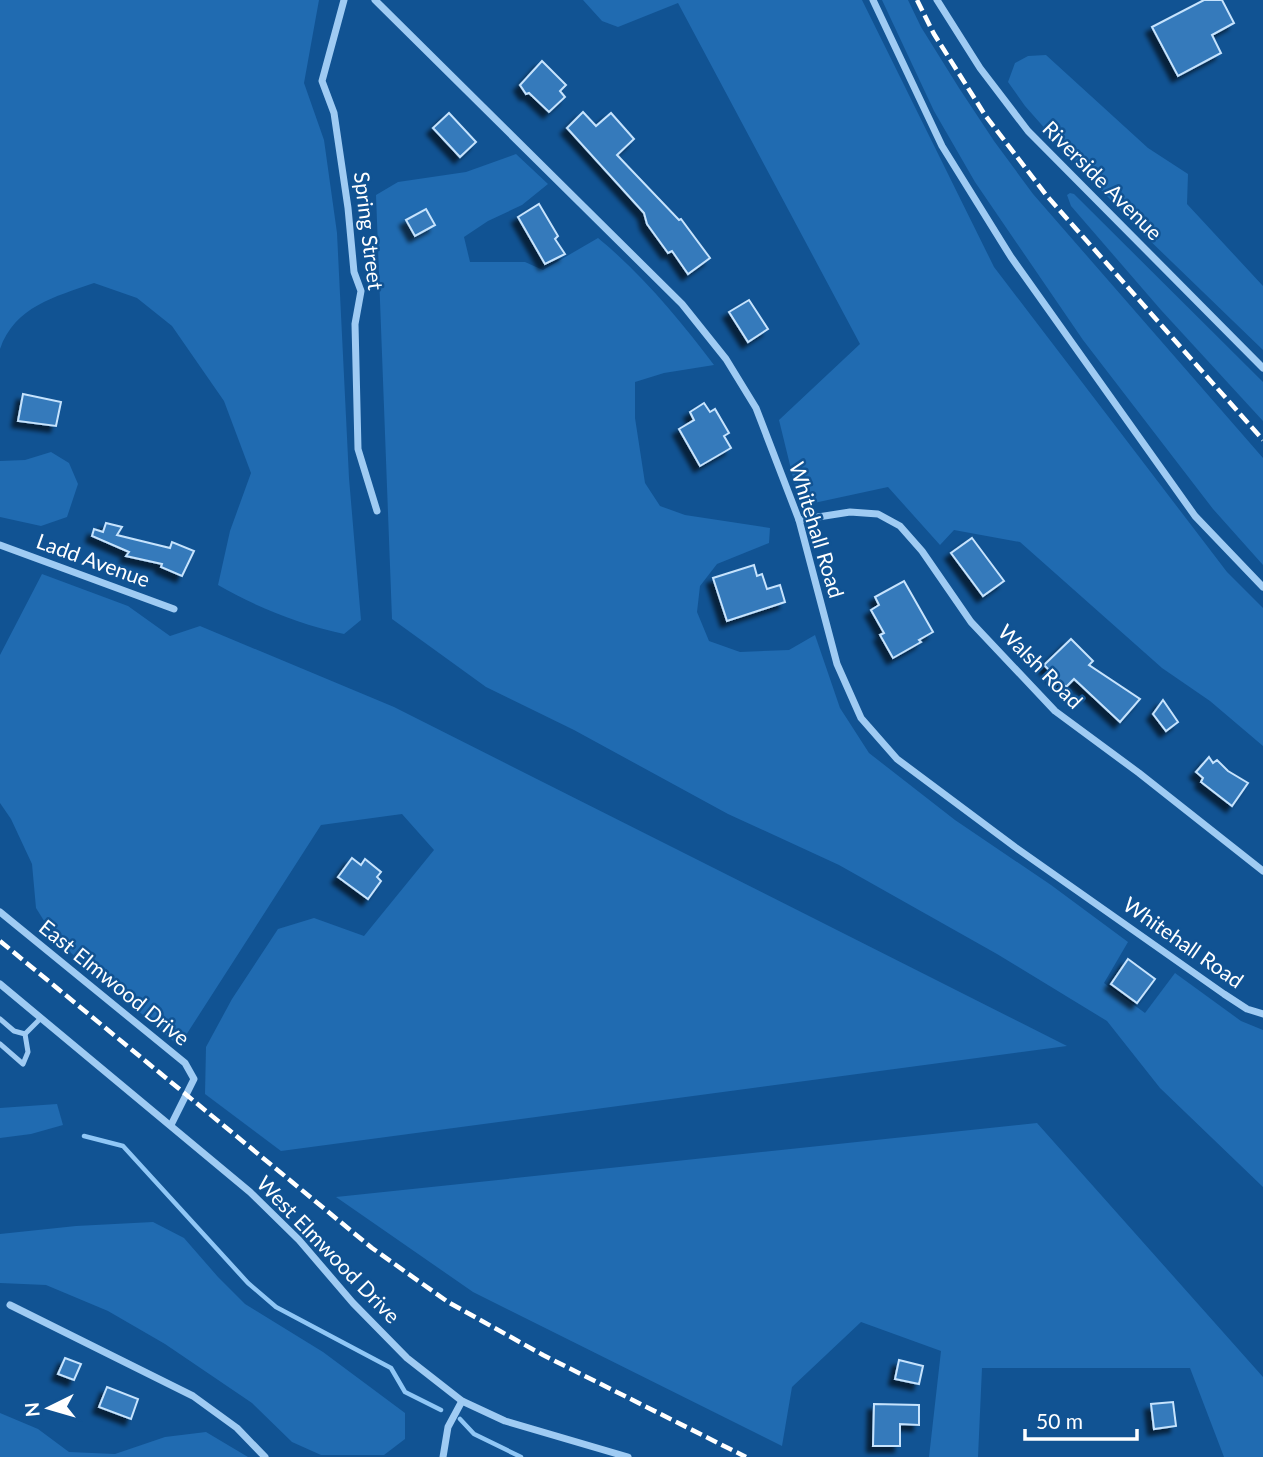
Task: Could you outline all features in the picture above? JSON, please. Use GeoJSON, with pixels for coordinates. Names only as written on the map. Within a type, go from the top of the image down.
{"type":"FeatureCollection","features":[{"type":"Feature","properties":{"kind":"street","name":"Spring Street"},"geometry":{"type":"LineString","coordinates":[[344,0],[322,81],[334,113],[354,272],[361,291],[355,324],[358,449],[377,511]]}},
{"type":"Feature","properties":{"kind":"street","name":"Whitehall Road"},"geometry":{"type":"LineString","coordinates":[[375,0],[682,304],[726,359],[756,408],[799,520],[837,664],[861,718],[897,759],[1015,847],[1224,994],[1247,1009],[1263,1014]]}},
{"type":"Feature","properties":{"kind":"street"},"geometry":{"type":"LineString","coordinates":[[873,0],[942,146],[1011,257],[1195,516],[1263,587]]}},
{"type":"Feature","properties":{"kind":"street","name":"Riverside Avenue"},"geometry":{"type":"LineString","coordinates":[[937,0],[980,68],[1028,131],[1263,368]]}},
{"type":"Feature","properties":{"kind":"street","name":"Walsh Road"},"geometry":{"type":"LineString","coordinates":[[799,520],[850,512],[878,514],[900,526],[922,551],[971,622],[1055,711],[1263,871]]}},
{"type":"Feature","properties":{"kind":"street","name":"Ladd Avenue"},"geometry":{"type":"LineString","coordinates":[[0,545],[174,609]]}},
{"type":"Feature","properties":{"kind":"street","name":"East Elmwood Drive"},"geometry":{"type":"LineString","coordinates":[[0,912],[185,1063],[194,1079],[171,1125]]}},
{"type":"Feature","properties":{"kind":"street","name":"West Elmwood Drive"},"geometry":{"type":"LineString","coordinates":[[0,984],[250,1192],[407,1358],[462,1401],[505,1421],[628,1457]]}},
{"type":"Feature","properties":{"kind":"street"},"geometry":{"type":"LineString","coordinates":[[10,1305],[193,1396],[237,1428],[265,1457]]}},
{"type":"Feature","properties":{"kind":"street"},"geometry":{"type":"LineString","coordinates":[[443,1457],[448,1427],[462,1401]]}},
{"type":"Feature","properties":{"kind":"lane"},"geometry":{"type":"LineString","coordinates":[[0,1018],[14,1031],[25,1034]]}},
{"type":"Feature","properties":{"kind":"lane"},"geometry":{"type":"LineString","coordinates":[[25,1034],[41,1018]]}},
{"type":"Feature","properties":{"kind":"lane"},"geometry":{"type":"LineString","coordinates":[[0,1044],[23,1063],[28,1052],[25,1034]]}},
{"type":"Feature","properties":{"kind":"shaded area"},"geometry":{"type":"Polygon","coordinates":[[[0,0],[319,0],[304,83],[324,140],[337,233],[349,478],[361,620],[344,634],[279,614],[218,585],[230,531],[251,473],[224,401],[172,326],[137,298],[94,283],[51,299],[26,313],[7,334],[0,349],[0,0]]]}},
{"type":"Feature","properties":{"kind":"shaded area"},"geometry":{"type":"Polygon","coordinates":[[[583,0],[862,0],[994,267],[1227,572],[1263,608],[1263,746],[1210,701],[1162,668],[1020,542],[954,530],[940,545],[888,487],[800,506],[779,420],[860,344],[678,3],[618,27],[602,21],[583,0]]]}},
{"type":"Feature","properties":{"kind":"shaded area"},"geometry":{"type":"Polygon","coordinates":[[[882,0],[908,0],[921,27],[959,88],[1033,194],[1263,458],[1263,565],[1213,509],[1083,340],[975,182],[934,111],[882,0]]]}},
{"type":"Feature","properties":{"kind":"shaded area"},"geometry":{"type":"Polygon","coordinates":[[[1046,55],[1148,148],[1188,174],[1187,204],[1263,286],[1263,350],[1142,233],[1025,106],[1008,82],[1015,63],[1028,56],[1046,55]]]}},
{"type":"Feature","properties":{"kind":"shaded area"},"geometry":{"type":"Polygon","coordinates":[[[516,154],[548,184],[522,205],[488,221],[464,237],[470,262],[525,262],[543,270],[598,238],[660,298],[714,365],[664,373],[635,382],[635,418],[645,483],[660,506],[685,515],[770,528],[769,543],[717,564],[700,586],[697,612],[709,641],[740,652],[789,650],[815,635],[840,708],[869,753],[955,820],[1051,885],[1128,942],[1104,983],[1145,1013],[1175,973],[1241,1021],[1263,1030],[1263,1187],[1160,1088],[1107,1021],[997,954],[839,865],[728,814],[574,730],[486,687],[392,619],[376,195],[398,182],[466,172],[516,154]]]}},
{"type":"Feature","properties":{"kind":"shaded area"},"geometry":{"type":"Polygon","coordinates":[[[1070,193],[1263,382],[1263,421],[1161,310],[1071,206],[1067,195],[1070,193]]]}},
{"type":"Feature","properties":{"kind":"shaded area"},"geometry":{"type":"Polygon","coordinates":[[[51,452],[69,463],[78,484],[67,517],[41,526],[0,517],[0,461],[25,460],[51,452]]]}},
{"type":"Feature","properties":{"kind":"shaded area"},"geometry":{"type":"Polygon","coordinates":[[[42,574],[128,606],[170,636],[200,626],[394,707],[1067,1046],[281,1151],[205,1094],[206,1047],[232,999],[278,929],[314,918],[364,936],[434,850],[402,814],[321,825],[179,1046],[56,940],[36,908],[32,864],[11,819],[0,803],[0,655],[42,574]]]}},
{"type":"Feature","properties":{"kind":"shaded area"},"geometry":{"type":"Polygon","coordinates":[[[57,1104],[63,1125],[31,1134],[0,1138],[0,1108],[57,1104]]]}},
{"type":"Feature","properties":{"kind":"shaded area"},"geometry":{"type":"Polygon","coordinates":[[[1037,1123],[1263,1377],[1263,1457],[1224,1457],[1190,1368],[982,1368],[978,1457],[929,1457],[941,1351],[861,1322],[792,1387],[782,1446],[473,1292],[336,1197],[1037,1123]]]}},
{"type":"Feature","properties":{"kind":"shaded area"},"geometry":{"type":"Polygon","coordinates":[[[153,1222],[184,1238],[245,1304],[323,1352],[405,1413],[405,1439],[384,1455],[321,1455],[292,1442],[252,1403],[165,1344],[108,1311],[46,1285],[0,1283],[0,1234],[153,1222]]]}},
{"type":"Feature","properties":{"kind":"shaded area"},"geometry":{"type":"Polygon","coordinates":[[[0,1413],[38,1429],[69,1452],[115,1454],[165,1437],[206,1432],[248,1457],[0,1457],[0,1413]]]}},
{"type":"Feature","properties":{"kind":"building"},"geometry":{"type":"Polygon","coordinates":[[[1204,0],[1222,0],[1234,23],[1212,35],[1221,53],[1178,76],[1152,27],[1204,0]]]}},
{"type":"Feature","properties":{"kind":"building"},"geometry":{"type":"Polygon","coordinates":[[[542,61],[566,85],[560,91],[565,97],[549,112],[529,93],[526,94],[520,85],[542,61]]]}},
{"type":"Feature","properties":{"kind":"building"},"geometry":{"type":"Polygon","coordinates":[[[583,112],[596,126],[611,113],[634,139],[617,155],[679,220],[681,219],[710,258],[688,274],[672,251],[668,253],[647,224],[644,213],[567,128],[583,112]]]}},
{"type":"Feature","properties":{"kind":"building"},"geometry":{"type":"Polygon","coordinates":[[[449,113],[476,142],[460,157],[433,128],[449,113]]]}},
{"type":"Feature","properties":{"kind":"building"},"geometry":{"type":"Polygon","coordinates":[[[539,204],[565,254],[545,264],[518,217],[539,204]]]}},
{"type":"Feature","properties":{"kind":"building"},"geometry":{"type":"Polygon","coordinates":[[[426,209],[435,225],[415,236],[406,220],[426,209]]]}},
{"type":"Feature","properties":{"kind":"building"},"geometry":{"type":"Polygon","coordinates":[[[749,300],[768,329],[748,342],[729,312],[749,300]]]}},
{"type":"Feature","properties":{"kind":"building"},"geometry":{"type":"Polygon","coordinates":[[[23,394],[61,402],[56,426],[18,421],[23,394]]]}},
{"type":"Feature","properties":{"kind":"building"},"geometry":{"type":"Polygon","coordinates":[[[704,403],[710,412],[715,409],[729,433],[724,436],[731,448],[700,466],[679,429],[694,420],[690,412],[704,403]]]}},
{"type":"Feature","properties":{"kind":"building"},"geometry":{"type":"Polygon","coordinates":[[[106,523],[122,527],[117,535],[170,548],[172,542],[194,551],[182,576],[161,567],[162,564],[126,556],[129,552],[92,536],[94,529],[103,532],[106,523]]]}},
{"type":"Feature","properties":{"kind":"building"},"geometry":{"type":"Polygon","coordinates":[[[972,538],[1004,581],[983,596],[951,553],[972,538]]]}},
{"type":"Feature","properties":{"kind":"building"},"geometry":{"type":"Polygon","coordinates":[[[754,565],[757,576],[762,574],[767,589],[780,585],[785,602],[727,621],[713,578],[754,565]]]}},
{"type":"Feature","properties":{"kind":"building"},"geometry":{"type":"Polygon","coordinates":[[[904,581],[933,632],[893,658],[880,635],[884,633],[871,610],[879,605],[875,597],[904,581]]]}},
{"type":"Feature","properties":{"kind":"building"},"geometry":{"type":"Polygon","coordinates":[[[1071,639],[1093,661],[1089,665],[1140,699],[1120,722],[1074,679],[1066,687],[1044,665],[1071,639]]]}},
{"type":"Feature","properties":{"kind":"building"},"geometry":{"type":"Polygon","coordinates":[[[1163,700],[1178,722],[1166,731],[1153,714],[1163,700]]]}},
{"type":"Feature","properties":{"kind":"building"},"geometry":{"type":"Polygon","coordinates":[[[1209,757],[1213,763],[1217,760],[1228,771],[1248,783],[1232,806],[1201,782],[1203,778],[1196,772],[1209,757]]]}},
{"type":"Feature","properties":{"kind":"building"},"geometry":{"type":"Polygon","coordinates":[[[352,858],[361,865],[365,859],[381,872],[377,877],[381,881],[368,899],[338,877],[352,858]]]}},
{"type":"Feature","properties":{"kind":"building"},"geometry":{"type":"Polygon","coordinates":[[[1128,959],[1155,979],[1137,1003],[1111,984],[1128,959]]]}},
{"type":"Feature","properties":{"kind":"building"},"geometry":{"type":"Polygon","coordinates":[[[65,1358],[81,1364],[74,1380],[58,1374],[65,1358]]]}},
{"type":"Feature","properties":{"kind":"building"},"geometry":{"type":"Polygon","coordinates":[[[899,1360],[923,1366],[919,1384],[895,1379],[899,1360]]]}},
{"type":"Feature","properties":{"kind":"building"},"geometry":{"type":"Polygon","coordinates":[[[107,1387],[138,1399],[131,1419],[99,1407],[107,1387]]]}},
{"type":"Feature","properties":{"kind":"building"},"geometry":{"type":"Polygon","coordinates":[[[1173,1402],[1176,1426],[1154,1429],[1151,1404],[1173,1402]]]}},
{"type":"Feature","properties":{"kind":"building"},"geometry":{"type":"Polygon","coordinates":[[[874,1404],[919,1405],[919,1425],[900,1424],[900,1446],[873,1446],[874,1404]]]}},
{"type":"Feature","properties":{"kind":"waterway"},"geometry":{"type":"LineString","coordinates":[[84,1136],[123,1146],[248,1283],[276,1307],[391,1368],[405,1392],[441,1410]]}},
{"type":"Feature","properties":{"kind":"waterway"},"geometry":{"type":"LineString","coordinates":[[460,1419],[474,1434],[521,1457]]}},
{"type":"Feature","properties":{"kind":"railway"},"geometry":{"type":"LineString","coordinates":[[917,0],[934,34],[985,115],[1047,196],[1263,440]]}},
{"type":"Feature","properties":{"kind":"railway"},"geometry":{"type":"LineString","coordinates":[[0,941],[372,1248],[448,1302],[543,1355],[746,1457]]}}]}
